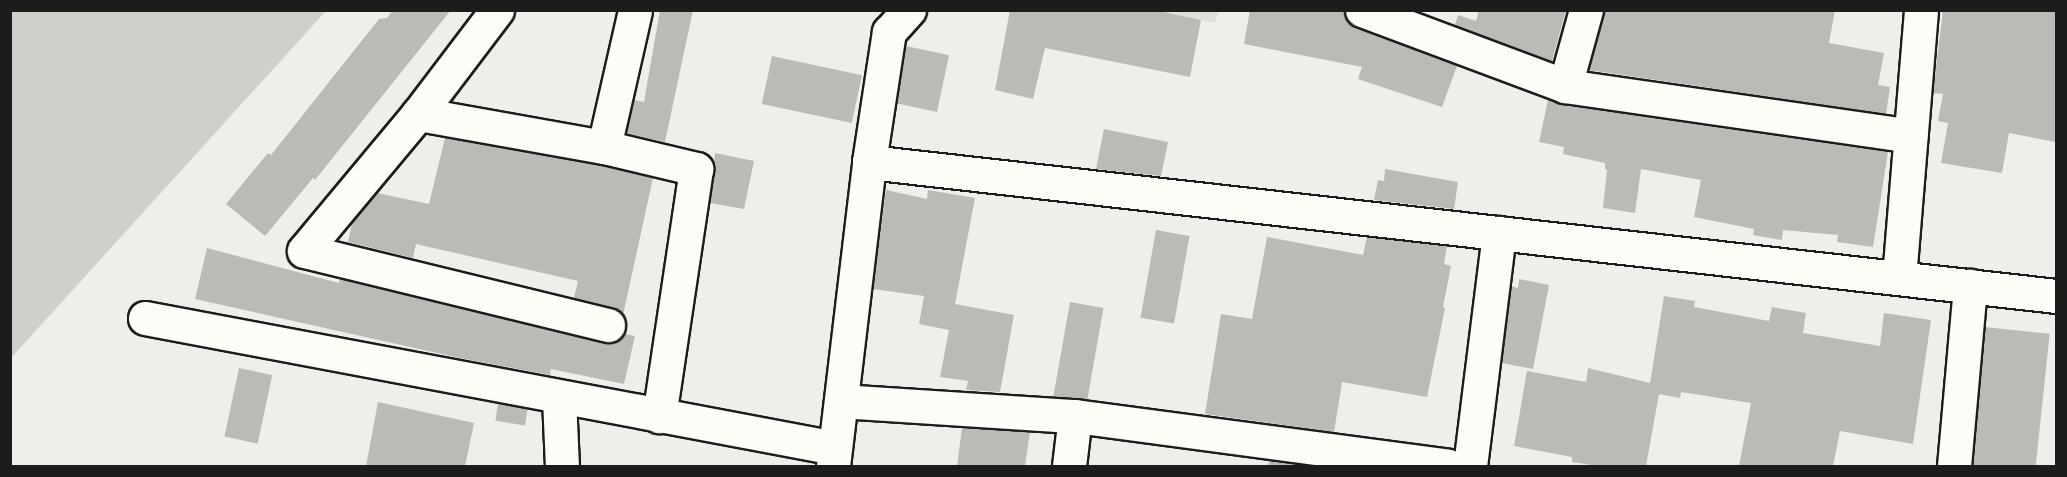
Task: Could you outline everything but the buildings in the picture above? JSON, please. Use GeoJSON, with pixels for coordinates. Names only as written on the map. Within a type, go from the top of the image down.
{"type":"FeatureCollection","features":[{"type":"Feature","properties":{"kind":"street"},"geometry":{"type":"LineString","coordinates":[[497,10],[418,114],[303,251],[608,325]]}},
{"type":"Feature","properties":{"kind":"street"},"geometry":{"type":"LineString","coordinates":[[604,147],[635,10]]}},
{"type":"Feature","properties":{"kind":"street"},"geometry":{"type":"LineString","coordinates":[[145,318],[659,416],[834,457],[869,162],[889,32],[909,10]]}},
{"type":"Feature","properties":{"kind":"street"},"geometry":{"type":"LineString","coordinates":[[1362,10],[1565,86],[1910,136]]}},
{"type":"Feature","properties":{"kind":"street"},"geometry":{"type":"LineString","coordinates":[[1565,86],[1586,10]]}},
{"type":"Feature","properties":{"kind":"street"},"geometry":{"type":"LineString","coordinates":[[1899,278],[1910,136],[1914,11]]}},
{"type":"Feature","properties":{"kind":"street"},"geometry":{"type":"LineString","coordinates":[[418,114],[604,147],[696,169],[659,416]]}},
{"type":"Feature","properties":{"kind":"street"},"geometry":{"type":"LineString","coordinates":[[869,162],[2056,296]]}},
{"type":"Feature","properties":{"kind":"street"},"geometry":{"type":"LineString","coordinates":[[1470,466],[1499,233]]}},
{"type":"Feature","properties":{"kind":"street"},"geometry":{"type":"LineString","coordinates":[[1954,466],[1970,286]]}},
{"type":"Feature","properties":{"kind":"street"},"geometry":{"type":"LineString","coordinates":[[559,398],[562,466]]}},
{"type":"Feature","properties":{"kind":"street"},"geometry":{"type":"LineString","coordinates":[[841,401],[1075,416],[1448,466]]}},
{"type":"Feature","properties":{"kind":"street"},"geometry":{"type":"LineString","coordinates":[[1069,466],[1075,416]]}},
{"type":"Feature","properties":{"kind":"shaded area"},"geometry":{"type":"Polygon","coordinates":[[[1219,10],[1215,23],[1159,11],[1219,10]]]}},
{"type":"Feature","properties":{"kind":"shaded area"},"geometry":{"type":"Polygon","coordinates":[[[10,11],[326,11],[11,358],[10,11]]]}}]}
